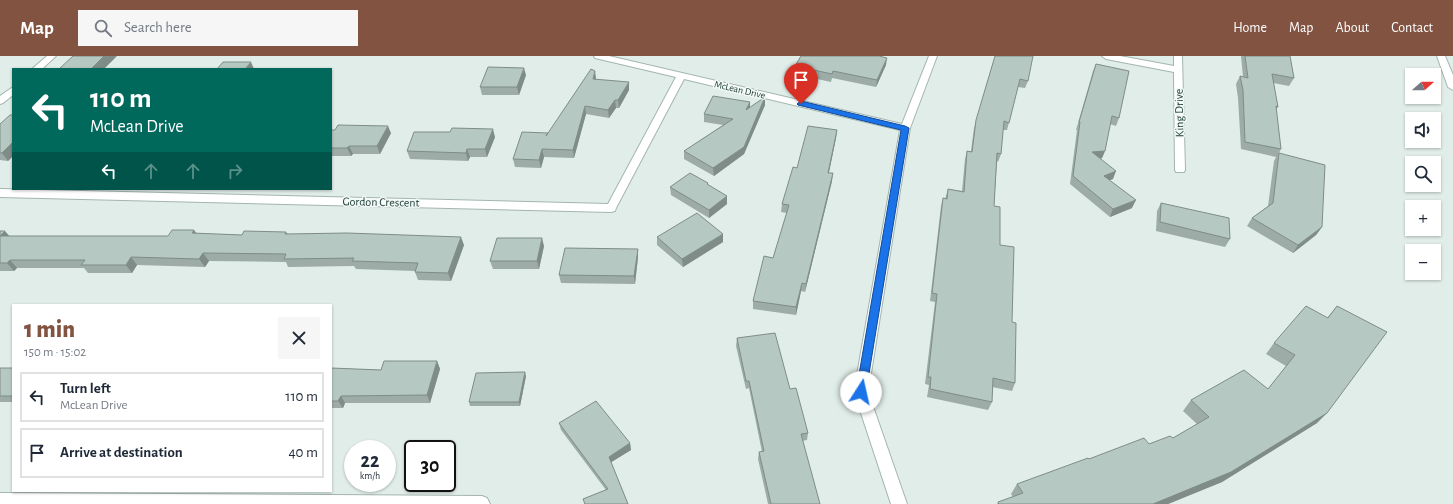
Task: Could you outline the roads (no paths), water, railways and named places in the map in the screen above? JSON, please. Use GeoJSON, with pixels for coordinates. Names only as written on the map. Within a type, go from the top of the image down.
{"type":"FeatureCollection","features":[{"type":"Feature","properties":{"kind":"street"},"geometry":{"type":"LineString","coordinates":[[38,68],[52,56]]}},
{"type":"Feature","properties":{"kind":"street","name":"McLean Drive"},"geometry":{"type":"LineString","coordinates":[[598,56],[905,128]]}},
{"type":"Feature","properties":{"kind":"street"},"geometry":{"type":"LineString","coordinates":[[899,504],[861,392],[905,128],[933,56]]}},
{"type":"Feature","properties":{"kind":"street"},"geometry":{"type":"LineString","coordinates":[[1106,56],[1178,70]]}},
{"type":"Feature","properties":{"kind":"street","name":"King Drive"},"geometry":{"type":"LineString","coordinates":[[1178,56],[1180,170]]}},
{"type":"Feature","properties":{"kind":"street"},"geometry":{"type":"LineString","coordinates":[[1441,56],[1453,87]]}},
{"type":"Feature","properties":{"kind":"street","name":"Gordon Crescent"},"geometry":{"type":"LineString","coordinates":[[0,193],[611,208],[682,75]]}},
{"type":"Feature","properties":{"kind":"street"},"geometry":{"type":"LineString","coordinates":[[0,101],[12,91]]}},
{"type":"Feature","properties":{"kind":"street"},"geometry":{"type":"LineString","coordinates":[[0,500],[482,504]]}}]}
